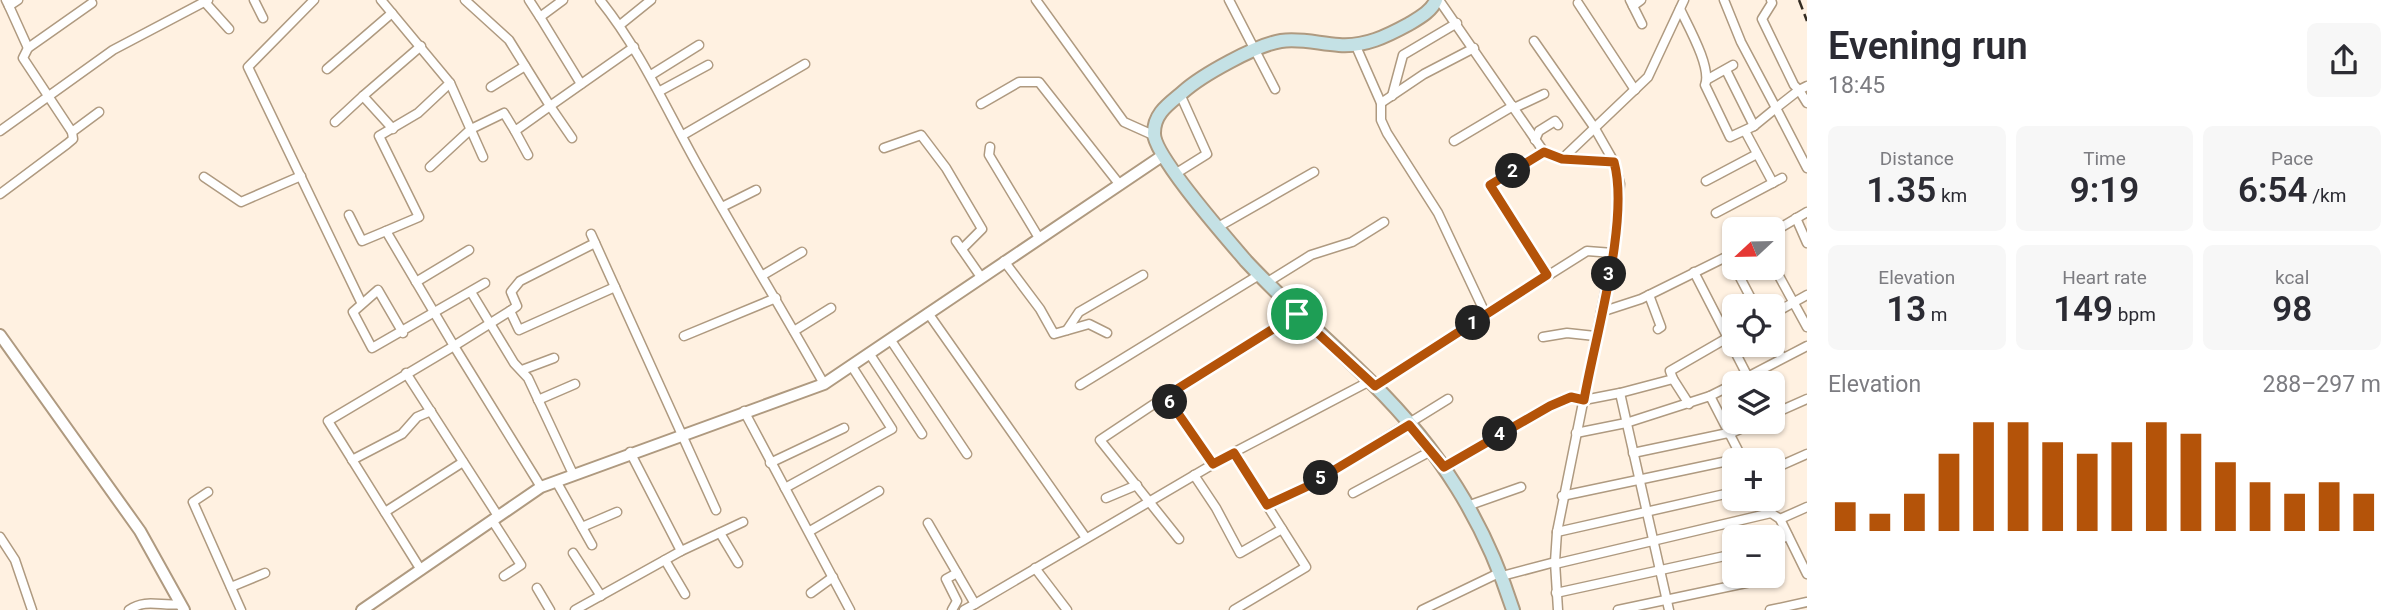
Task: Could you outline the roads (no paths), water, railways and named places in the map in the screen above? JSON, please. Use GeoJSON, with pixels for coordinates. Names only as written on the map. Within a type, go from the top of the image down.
{"type":"FeatureCollection","features":[{"type":"Feature","properties":{"kind":"main road"},"geometry":{"type":"LineString","coordinates":[[1438,0],[1418,18],[1385,37],[1355,44],[1289,41],[1256,51],[1197,79],[1159,112],[1153,135],[1162,156],[1263,279],[1372,383],[1444,467],[1470,505],[1502,574],[1513,610]]}},
{"type":"Feature","properties":{"kind":"street"},"geometry":{"type":"LineString","coordinates":[[18,0],[8,3],[28,48]]}},
{"type":"Feature","properties":{"kind":"street"},"geometry":{"type":"LineString","coordinates":[[254,0],[263,18]]}},
{"type":"Feature","properties":{"kind":"street"},"geometry":{"type":"LineString","coordinates":[[314,0],[248,67],[361,302]]}},
{"type":"Feature","properties":{"kind":"street"},"geometry":{"type":"LineString","coordinates":[[381,0],[450,83],[483,157]]}},
{"type":"Feature","properties":{"kind":"street"},"geometry":{"type":"LineString","coordinates":[[465,0],[509,40],[572,138]]}},
{"type":"Feature","properties":{"kind":"street"},"geometry":{"type":"LineString","coordinates":[[529,0],[581,84]]}},
{"type":"Feature","properties":{"kind":"street"},"geometry":{"type":"LineString","coordinates":[[540,17],[563,0]]}},
{"type":"Feature","properties":{"kind":"street"},"geometry":{"type":"LineString","coordinates":[[600,0],[620,25],[651,75],[722,207],[824,384]]}},
{"type":"Feature","properties":{"kind":"street"},"geometry":{"type":"LineString","coordinates":[[620,25],[651,0]]}},
{"type":"Feature","properties":{"kind":"street"},"geometry":{"type":"LineString","coordinates":[[1036,0],[1124,122],[1153,135]]}},
{"type":"Feature","properties":{"kind":"street"},"geometry":{"type":"LineString","coordinates":[[1229,0],[1275,89]]}},
{"type":"Feature","properties":{"kind":"street"},"geometry":{"type":"LineString","coordinates":[[1438,0],[1457,23],[1544,152],[1562,159],[1614,162]]}},
{"type":"Feature","properties":{"kind":"street"},"geometry":{"type":"LineString","coordinates":[[1641,0],[1632,3],[1642,24]]}},
{"type":"Feature","properties":{"kind":"street"},"geometry":{"type":"LineString","coordinates":[[1724,0],[1741,42],[1807,168]]}},
{"type":"Feature","properties":{"kind":"street"},"geometry":{"type":"LineString","coordinates":[[1771,0],[1772,4],[1762,19],[1803,88],[1807,103]]}},
{"type":"Feature","properties":{"kind":"street"},"geometry":{"type":"LineString","coordinates":[[0,131],[113,50],[205,1],[229,29]]}},
{"type":"Feature","properties":{"kind":"street"},"geometry":{"type":"LineString","coordinates":[[0,194],[73,139],[72,132],[23,63],[28,48],[92,3]]}},
{"type":"Feature","properties":{"kind":"street"},"geometry":{"type":"LineString","coordinates":[[1578,3],[1635,90]]}},
{"type":"Feature","properties":{"kind":"street"},"geometry":{"type":"LineString","coordinates":[[1562,159],[1648,77],[1682,4]]}},
{"type":"Feature","properties":{"kind":"street"},"geometry":{"type":"LineString","coordinates":[[1682,4],[1708,79]]}},
{"type":"Feature","properties":{"kind":"street"},"geometry":{"type":"LineString","coordinates":[[327,69],[392,13]]}},
{"type":"Feature","properties":{"kind":"street"},"geometry":{"type":"LineString","coordinates":[[1392,96],[1403,55],[1457,23]]}},
{"type":"Feature","properties":{"kind":"street"},"geometry":{"type":"LineString","coordinates":[[1534,41],[1594,127],[1614,162],[1620,184],[1613,253],[1562,496],[1555,563],[1558,610]]}},
{"type":"Feature","properties":{"kind":"street"},"geometry":{"type":"LineString","coordinates":[[1355,44],[1381,103],[1381,120],[1387,133],[1438,213],[1486,315]]}},
{"type":"Feature","properties":{"kind":"street"},"geometry":{"type":"LineString","coordinates":[[651,75],[699,45]]}},
{"type":"Feature","properties":{"kind":"street"},"geometry":{"type":"LineString","coordinates":[[335,122],[421,46]]}},
{"type":"Feature","properties":{"kind":"street"},"geometry":{"type":"LineString","coordinates":[[515,131],[634,47]]}},
{"type":"Feature","properties":{"kind":"street"},"geometry":{"type":"LineString","coordinates":[[1381,103],[1424,74],[1474,48]]}},
{"type":"Feature","properties":{"kind":"street"},"geometry":{"type":"LineString","coordinates":[[683,135],[805,64]]}},
{"type":"Feature","properties":{"kind":"street"},"geometry":{"type":"LineString","coordinates":[[660,91],[708,65]]}},
{"type":"Feature","properties":{"kind":"street"},"geometry":{"type":"LineString","coordinates":[[491,87],[525,66]]}},
{"type":"Feature","properties":{"kind":"street"},"geometry":{"type":"LineString","coordinates":[[1773,183],[1757,154],[1750,129],[1730,67],[1708,79],[1705,85],[1730,137],[1750,129],[1803,88]]}},
{"type":"Feature","properties":{"kind":"street"},"geometry":{"type":"LineString","coordinates":[[981,104],[1019,82],[1039,82],[1120,185]]}},
{"type":"Feature","properties":{"kind":"street"},"geometry":{"type":"LineString","coordinates":[[349,215],[362,241],[419,217],[379,136],[418,113],[450,83]]}},
{"type":"Feature","properties":{"kind":"street"},"geometry":{"type":"LineString","coordinates":[[1454,141],[1544,93]]}},
{"type":"Feature","properties":{"kind":"street"},"geometry":{"type":"LineString","coordinates":[[1175,173],[1207,154],[1180,94]]}},
{"type":"Feature","properties":{"kind":"street"},"geometry":{"type":"LineString","coordinates":[[363,96],[393,129]]}},
{"type":"Feature","properties":{"kind":"street"},"geometry":{"type":"LineString","coordinates":[[72,132],[99,113]]}},
{"type":"Feature","properties":{"kind":"street"},"geometry":{"type":"LineString","coordinates":[[430,167],[471,129],[504,113],[528,155]]}},
{"type":"Feature","properties":{"kind":"street"},"geometry":{"type":"LineString","coordinates":[[1535,139],[1539,131],[1555,121],[1558,125]]}},
{"type":"Feature","properties":{"kind":"street"},"geometry":{"type":"LineString","coordinates":[[884,148],[921,135],[946,168],[982,229],[962,249]]}},
{"type":"Feature","properties":{"kind":"street"},"geometry":{"type":"LineString","coordinates":[[990,147],[989,155],[1039,238]]}},
{"type":"Feature","properties":{"kind":"street"},"geometry":{"type":"LineString","coordinates":[[1544,152],[1490,185],[1547,275]]}},
{"type":"Feature","properties":{"kind":"street"},"geometry":{"type":"LineString","coordinates":[[1706,181],[1757,154]]}},
{"type":"Feature","properties":{"kind":"street"},"geometry":{"type":"LineString","coordinates":[[362,610],[541,487],[630,452],[824,384],[1162,156]]}},
{"type":"Feature","properties":{"kind":"street"},"geometry":{"type":"LineString","coordinates":[[1218,227],[1314,172]]}},
{"type":"Feature","properties":{"kind":"street"},"geometry":{"type":"LineString","coordinates":[[204,177],[241,202],[300,176]]}},
{"type":"Feature","properties":{"kind":"street"},"geometry":{"type":"LineString","coordinates":[[1716,213],[1782,178]]}},
{"type":"Feature","properties":{"kind":"street"},"geometry":{"type":"LineString","coordinates":[[722,207],[755,190]]}},
{"type":"Feature","properties":{"kind":"street"},"geometry":{"type":"LineString","coordinates":[[1785,225],[1807,212]]}},
{"type":"Feature","properties":{"kind":"street"},"geometry":{"type":"LineString","coordinates":[[1796,218],[1807,243]]}},
{"type":"Feature","properties":{"kind":"street"},"geometry":{"type":"LineString","coordinates":[[1080,385],[1263,279],[1311,255],[1352,242],[1384,222]]}},
{"type":"Feature","properties":{"kind":"street"},"geometry":{"type":"LineString","coordinates":[[386,231],[541,487]]}},
{"type":"Feature","properties":{"kind":"street"},"geometry":{"type":"LineString","coordinates":[[421,570],[328,421],[510,312],[517,306],[511,292],[520,281],[593,239],[716,510]]}},
{"type":"Feature","properties":{"kind":"street"},"geometry":{"type":"LineString","coordinates":[[956,241],[981,277]]}},
{"type":"Feature","properties":{"kind":"street"},"geometry":{"type":"LineString","coordinates":[[416,282],[469,250]]}},
{"type":"Feature","properties":{"kind":"street"},"geometry":{"type":"LineString","coordinates":[[964,610],[1213,464],[1372,383],[1587,251],[1613,253]]}},
{"type":"Feature","properties":{"kind":"street"},"geometry":{"type":"LineString","coordinates":[[763,275],[802,252]]}},
{"type":"Feature","properties":{"kind":"street"},"geometry":{"type":"LineString","coordinates":[[1601,312],[1649,295],[1722,258]]}},
{"type":"Feature","properties":{"kind":"street"},"geometry":{"type":"LineString","coordinates":[[1004,261],[1040,309],[1054,334],[1089,324],[1107,333]]}},
{"type":"Feature","properties":{"kind":"street"},"geometry":{"type":"LineString","coordinates":[[1695,272],[1722,320]]}},
{"type":"Feature","properties":{"kind":"street"},"geometry":{"type":"LineString","coordinates":[[1067,330],[1079,312],[1143,275]]}},
{"type":"Feature","properties":{"kind":"street"},"geometry":{"type":"LineString","coordinates":[[1781,280],[1807,327]]}},
{"type":"Feature","properties":{"kind":"street"},"geometry":{"type":"LineString","coordinates":[[403,333],[378,290],[361,302],[353,312],[372,348],[403,333],[485,283]]}},
{"type":"Feature","properties":{"kind":"street"},"geometry":{"type":"LineString","coordinates":[[510,312],[519,330],[615,288]]}},
{"type":"Feature","properties":{"kind":"street"},"geometry":{"type":"LineString","coordinates":[[471,292],[522,370],[573,474]]}},
{"type":"Feature","properties":{"kind":"street"},"geometry":{"type":"LineString","coordinates":[[1649,295],[1661,327],[1658,329]]}},
{"type":"Feature","properties":{"kind":"street"},"geometry":{"type":"LineString","coordinates":[[1785,307],[1807,295]]}},
{"type":"Feature","properties":{"kind":"street"},"geometry":{"type":"LineString","coordinates":[[684,336],[776,298]]}},
{"type":"Feature","properties":{"kind":"street"},"geometry":{"type":"LineString","coordinates":[[794,331],[831,308]]}},
{"type":"Feature","properties":{"kind":"street"},"geometry":{"type":"LineString","coordinates":[[928,313],[1086,538]]}},
{"type":"Feature","properties":{"kind":"street"},"geometry":{"type":"LineString","coordinates":[[1179,539],[1100,440],[1297,314]]}},
{"type":"Feature","properties":{"kind":"street"},"geometry":{"type":"LineString","coordinates":[[1543,337],[1567,333],[1595,336]]}},
{"type":"Feature","properties":{"kind":"street"},"geometry":{"type":"LineString","coordinates":[[0,335],[141,531],[183,607]]}},
{"type":"Feature","properties":{"kind":"street"},"geometry":{"type":"LineString","coordinates":[[890,339],[967,454]]}},
{"type":"Feature","properties":{"kind":"street"},"geometry":{"type":"LineString","coordinates":[[1689,404],[1670,371],[1722,341]]}},
{"type":"Feature","properties":{"kind":"street"},"geometry":{"type":"LineString","coordinates":[[1759,371],[1807,346]]}},
{"type":"Feature","properties":{"kind":"street"},"geometry":{"type":"LineString","coordinates":[[869,353],[922,433]]}},
{"type":"Feature","properties":{"kind":"street"},"geometry":{"type":"LineString","coordinates":[[522,370],[554,358]]}},
{"type":"Feature","properties":{"kind":"street"},"geometry":{"type":"LineString","coordinates":[[785,488],[891,429],[851,365]]}},
{"type":"Feature","properties":{"kind":"street"},"geometry":{"type":"LineString","coordinates":[[406,373],[463,462],[521,565],[504,576]]}},
{"type":"Feature","properties":{"kind":"street"},"geometry":{"type":"LineString","coordinates":[[1444,467],[1550,406],[1571,397],[1584,400],[1673,379]]}},
{"type":"Feature","properties":{"kind":"street"},"geometry":{"type":"LineString","coordinates":[[538,400],[575,384]]}},
{"type":"Feature","properties":{"kind":"street"},"geometry":{"type":"LineString","coordinates":[[1576,433],[1626,423],[1689,404],[1722,390]]}},
{"type":"Feature","properties":{"kind":"street"},"geometry":{"type":"LineString","coordinates":[[1620,393],[1669,610]]}},
{"type":"Feature","properties":{"kind":"street"},"geometry":{"type":"LineString","coordinates":[[1166,396],[1213,464]]}},
{"type":"Feature","properties":{"kind":"street"},"geometry":{"type":"LineString","coordinates":[[1710,396],[1722,420]]}},
{"type":"Feature","properties":{"kind":"street"},"geometry":{"type":"LineString","coordinates":[[1785,408],[1807,398]]}},
{"type":"Feature","properties":{"kind":"street"},"geometry":{"type":"LineString","coordinates":[[1267,505],[1306,487],[1448,399]]}},
{"type":"Feature","properties":{"kind":"street"},"geometry":{"type":"LineString","coordinates":[[352,460],[402,434],[417,417],[431,411]]}},
{"type":"Feature","properties":{"kind":"street"},"geometry":{"type":"LineString","coordinates":[[744,411],[850,610]]}},
{"type":"Feature","properties":{"kind":"street"},"geometry":{"type":"LineString","coordinates":[[770,463],[844,428]]}},
{"type":"Feature","properties":{"kind":"street"},"geometry":{"type":"LineString","coordinates":[[1633,453],[1729,434],[1737,448]]}},
{"type":"Feature","properties":{"kind":"street"},"geometry":{"type":"LineString","coordinates":[[1353,493],[1431,451]]}},
{"type":"Feature","properties":{"kind":"street"},"geometry":{"type":"LineString","coordinates":[[630,452],[681,551]]}},
{"type":"Feature","properties":{"kind":"street"},"geometry":{"type":"LineString","coordinates":[[1234,453],[1306,567],[1234,610]]}},
{"type":"Feature","properties":{"kind":"street"},"geometry":{"type":"LineString","coordinates":[[1785,464],[1807,454]]}},
{"type":"Feature","properties":{"kind":"street"},"geometry":{"type":"LineString","coordinates":[[385,512],[463,462]]}},
{"type":"Feature","properties":{"kind":"street"},"geometry":{"type":"LineString","coordinates":[[1562,496],[1722,463]]}},
{"type":"Feature","properties":{"kind":"street"},"geometry":{"type":"LineString","coordinates":[[1194,475],[1216,508],[1240,553],[1282,529]]}},
{"type":"Feature","properties":{"kind":"street"},"geometry":{"type":"LineString","coordinates":[[556,481],[592,545]]}},
{"type":"Feature","properties":{"kind":"street"},"geometry":{"type":"LineString","coordinates":[[1106,498],[1137,485]]}},
{"type":"Feature","properties":{"kind":"street"},"geometry":{"type":"LineString","coordinates":[[1470,505],[1521,487]]}},
{"type":"Feature","properties":{"kind":"street"},"geometry":{"type":"LineString","coordinates":[[810,531],[879,491]]}},
{"type":"Feature","properties":{"kind":"street"},"geometry":{"type":"LineString","coordinates":[[208,492],[192,502],[242,610]]}},
{"type":"Feature","properties":{"kind":"street"},"geometry":{"type":"LineString","coordinates":[[1557,531],[1722,495]]}},
{"type":"Feature","properties":{"kind":"street"},"geometry":{"type":"LineString","coordinates":[[1780,519],[1807,507]]}},
{"type":"Feature","properties":{"kind":"street"},"geometry":{"type":"LineString","coordinates":[[582,527],[617,512]]}},
{"type":"Feature","properties":{"kind":"street"},"geometry":{"type":"LineString","coordinates":[[1422,610],[1502,574],[1653,542],[1771,513],[1780,519],[1807,574]]}},
{"type":"Feature","properties":{"kind":"street"},"geometry":{"type":"LineString","coordinates":[[575,610],[681,551],[743,522]]}},
{"type":"Feature","properties":{"kind":"street"},"geometry":{"type":"LineString","coordinates":[[928,523],[975,604]]}},
{"type":"Feature","properties":{"kind":"street"},"geometry":{"type":"LineString","coordinates":[[720,533],[737,563]]}},
{"type":"Feature","properties":{"kind":"street"},"geometry":{"type":"LineString","coordinates":[[0,537],[15,561],[32,610]]}},
{"type":"Feature","properties":{"kind":"street"},"geometry":{"type":"LineString","coordinates":[[573,553],[601,596]]}},
{"type":"Feature","properties":{"kind":"street"},"geometry":{"type":"LineString","coordinates":[[1556,593],[1722,557]]}},
{"type":"Feature","properties":{"kind":"street"},"geometry":{"type":"LineString","coordinates":[[665,560],[685,594]]}},
{"type":"Feature","properties":{"kind":"street"},"geometry":{"type":"LineString","coordinates":[[1035,569],[1066,610]]}},
{"type":"Feature","properties":{"kind":"street"},"geometry":{"type":"LineString","coordinates":[[231,587],[265,573]]}},
{"type":"Feature","properties":{"kind":"street"},"geometry":{"type":"LineString","coordinates":[[952,610],[957,601],[946,579],[957,573]]}},
{"type":"Feature","properties":{"kind":"street"},"geometry":{"type":"LineString","coordinates":[[810,593],[833,577]]}},
{"type":"Feature","properties":{"kind":"street"},"geometry":{"type":"LineString","coordinates":[[537,588],[550,610]]}},
{"type":"Feature","properties":{"kind":"street"},"geometry":{"type":"LineString","coordinates":[[1618,610],[1723,588]]}},
{"type":"Feature","properties":{"kind":"street"},"geometry":{"type":"LineString","coordinates":[[129,610],[153,601],[193,610]]}},
{"type":"Feature","properties":{"kind":"street"},"geometry":{"type":"LineString","coordinates":[[1770,610],[1807,602]]}},
{"type":"Feature","properties":{"kind":"railway"},"geometry":{"type":"LineString","coordinates":[[1799,0],[1807,21]]}}]}
